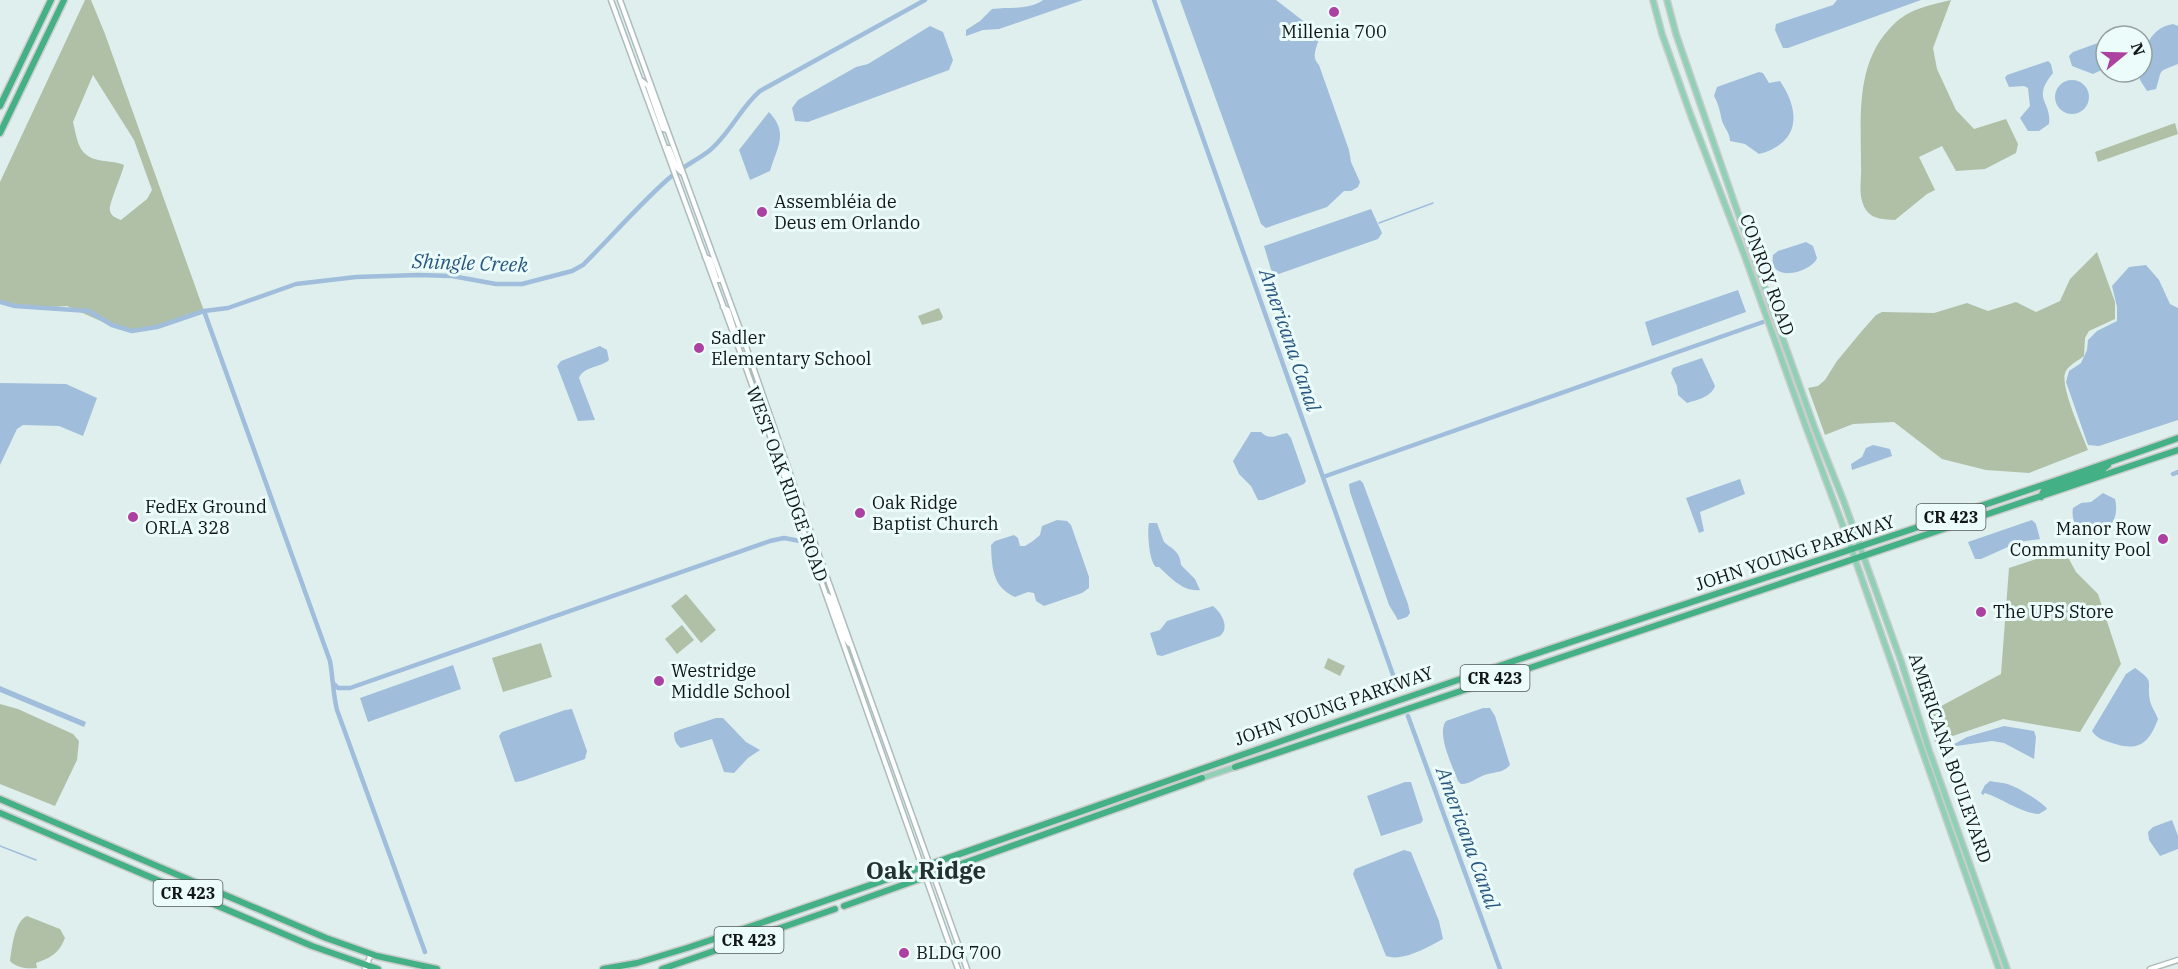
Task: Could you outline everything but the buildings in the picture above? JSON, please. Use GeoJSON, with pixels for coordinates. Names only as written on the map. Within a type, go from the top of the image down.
{"type":"FeatureCollection","features":[{"type":"Feature","properties":{"kind":"highway"},"geometry":{"type":"LineString","coordinates":[[0,106],[51,0]]}},
{"type":"Feature","properties":{"kind":"highway"},"geometry":{"type":"LineString","coordinates":[[0,133],[64,0]]}},
{"type":"Feature","properties":{"kind":"highway","name":"JOHN YOUNG PARKWAY"},"geometry":{"type":"LineString","coordinates":[[603,969],[671,953],[1249,751],[2042,486],[2178,438]]}},
{"type":"Feature","properties":{"kind":"highway","name":"JOHN YOUNG PARKWAY"},"geometry":{"type":"LineString","coordinates":[[1235,767],[1494,678],[1856,560],[2178,450]]}},
{"type":"Feature","properties":{"kind":"highway"},"geometry":{"type":"LineString","coordinates":[[2042,497],[2044,490],[2102,470],[2113,461]]}},
{"type":"Feature","properties":{"kind":"highway"},"geometry":{"type":"LineString","coordinates":[[2023,504],[2038,495],[2042,486]]}},
{"type":"Feature","properties":{"kind":"highway"},"geometry":{"type":"LineString","coordinates":[[1494,678],[1497,671],[1506,664]]}},
{"type":"Feature","properties":{"kind":"highway"},"geometry":{"type":"LineString","coordinates":[[1235,767],[1245,759],[1249,751]]}},
{"type":"Feature","properties":{"kind":"highway","name":"JOHN YOUNG PARKWAY"},"geometry":{"type":"LineString","coordinates":[[844,906],[1202,778]]}},
{"type":"Feature","properties":{"kind":"highway","name":"CR 423"},"geometry":{"type":"LineString","coordinates":[[0,798],[326,938],[371,954],[436,969]]}},
{"type":"Feature","properties":{"kind":"highway","name":"CR 423"},"geometry":{"type":"LineString","coordinates":[[0,813],[312,946],[365,967],[378,969]]}},
{"type":"Feature","properties":{"kind":"highway"},"geometry":{"type":"LineString","coordinates":[[206,901],[211,895],[222,894]]}},
{"type":"Feature","properties":{"kind":"highway","name":"JOHN YOUNG PARKWAY"},"geometry":{"type":"LineString","coordinates":[[662,969],[835,909]]}},
{"type":"Feature","properties":{"kind":"main road","name":"CONROY ROAD"},"geometry":{"type":"LineString","coordinates":[[1653,0],[1662,34],[1691,116],[1856,560]]}},
{"type":"Feature","properties":{"kind":"main road","name":"CONROY ROAD"},"geometry":{"type":"LineString","coordinates":[[1667,0],[1676,34],[1762,284],[1864,557]]}},
{"type":"Feature","properties":{"kind":"main road","name":"AMERICANA BOULEVARD"},"geometry":{"type":"LineString","coordinates":[[1864,557],[1916,705],[1929,750],[2007,969]]}},
{"type":"Feature","properties":{"kind":"main road","name":"AMERICANA BOULEVARD"},"geometry":{"type":"LineString","coordinates":[[1856,560],[1999,969]]}},
{"type":"Feature","properties":{"kind":"main road"},"geometry":{"type":"LineString","coordinates":[[1888,651],[1894,658],[1901,661]]}},
{"type":"Feature","properties":{"kind":"main road"},"geometry":{"type":"LineString","coordinates":[[1908,708],[1916,705]]}},
{"type":"Feature","properties":{"kind":"main road","name":"JOHN YOUNG PARKWAY"},"geometry":{"type":"LineString","coordinates":[[1202,778],[1235,767]]}},
{"type":"Feature","properties":{"kind":"main road","name":"JOHN YOUNG PARKWAY"},"geometry":{"type":"LineString","coordinates":[[835,909],[844,906]]}},
{"type":"Feature","properties":{"kind":"street","name":"WEST OAK RIDGE ROAD"},"geometry":{"type":"LineString","coordinates":[[611,0],[827,595],[924,878],[958,969]]}},
{"type":"Feature","properties":{"kind":"street","name":"WEST OAK RIDGE ROAD"},"geometry":{"type":"LineString","coordinates":[[620,0],[743,338],[967,969]]}},
{"type":"Feature","properties":{"kind":"street"},"geometry":{"type":"LineString","coordinates":[[640,79],[648,86],[663,129],[667,130]]}},
{"type":"Feature","properties":{"kind":"street"},"geometry":{"type":"LineString","coordinates":[[666,148],[669,148],[677,168],[682,172]]}},
{"type":"Feature","properties":{"kind":"street"},"geometry":{"type":"LineString","coordinates":[[705,257],[710,259],[717,279],[721,279]]}},
{"type":"Feature","properties":{"kind":"street"},"geometry":{"type":"LineString","coordinates":[[723,307],[728,310],[734,329],[743,338]]}},
{"type":"Feature","properties":{"kind":"street"},"geometry":{"type":"LineString","coordinates":[[763,418],[767,419],[777,446],[782,451]]}},
{"type":"Feature","properties":{"kind":"street"},"geometry":{"type":"LineString","coordinates":[[776,453],[782,459],[791,486],[795,488]]}},
{"type":"Feature","properties":{"kind":"street"},"geometry":{"type":"LineString","coordinates":[[827,595],[831,598],[845,638],[854,649]]}},
{"type":"Feature","properties":{"kind":"street"},"geometry":{"type":"LineString","coordinates":[[872,723],[879,720]]}},
{"type":"Feature","properties":{"kind":"street"},"geometry":{"type":"LineString","coordinates":[[365,967],[371,954]]}},
{"type":"Feature","properties":{"kind":"street"},"geometry":{"type":"LineString","coordinates":[[2150,969],[2178,960]]}},
{"type":"Feature","properties":{"kind":"green space"},"geometry":{"type":"Polygon","coordinates":[[[85,0],[91,0],[204,311],[149,329],[130,330],[114,327],[67,306],[37,308],[0,301],[0,182],[85,0]],[[93,75],[73,122],[78,143],[89,157],[124,165],[110,208],[111,214],[121,220],[147,199],[152,190],[134,140],[93,75]]]}},
{"type":"Feature","properties":{"kind":"green space"},"geometry":{"type":"Polygon","coordinates":[[[1951,0],[1933,48],[1937,69],[1956,110],[1974,129],[2006,119],[2018,144],[2016,153],[1985,169],[1956,171],[1942,146],[1919,157],[1935,190],[1895,220],[1876,217],[1869,213],[1863,205],[1860,188],[1861,109],[1866,73],[1881,40],[1899,19],[1920,8],[1951,0]]]}},
{"type":"Feature","properties":{"kind":"green space"},"geometry":{"type":"Polygon","coordinates":[[[2175,123],[2178,134],[2098,162],[2095,152],[2175,123]]]}},
{"type":"Feature","properties":{"kind":"green space"},"geometry":{"type":"Polygon","coordinates":[[[2097,252],[2115,302],[2115,319],[2089,331],[2085,338],[2084,356],[2072,364],[2064,377],[2068,398],[2088,450],[2029,473],[1986,470],[1942,459],[1894,422],[1853,424],[1825,435],[1808,388],[1818,386],[1825,380],[1837,361],[1876,315],[1882,312],[1934,313],[1967,303],[1988,311],[2016,302],[2036,312],[2060,301],[2070,279],[2097,252]]]}},
{"type":"Feature","properties":{"kind":"green space"},"geometry":{"type":"Polygon","coordinates":[[[939,308],[943,317],[941,320],[922,325],[918,316],[939,308]]]}},
{"type":"Feature","properties":{"kind":"green space"},"geometry":{"type":"Polygon","coordinates":[[[2064,550],[2076,572],[2098,594],[2121,664],[2080,732],[2003,719],[1935,742],[1930,712],[2001,674],[2009,568],[2064,550]]]}},
{"type":"Feature","properties":{"kind":"green space"},"geometry":{"type":"Polygon","coordinates":[[[686,594],[716,630],[701,643],[671,606],[686,594]]]}},
{"type":"Feature","properties":{"kind":"green space"},"geometry":{"type":"Polygon","coordinates":[[[682,625],[694,640],[677,654],[665,639],[682,625]]]}},
{"type":"Feature","properties":{"kind":"green space"},"geometry":{"type":"Polygon","coordinates":[[[541,643],[552,677],[503,692],[492,658],[541,643]]]}},
{"type":"Feature","properties":{"kind":"green space"},"geometry":{"type":"Polygon","coordinates":[[[1328,658],[1345,666],[1340,676],[1324,668],[1328,658]]]}},
{"type":"Feature","properties":{"kind":"green space"},"geometry":{"type":"Polygon","coordinates":[[[0,704],[18,709],[73,734],[79,741],[77,760],[55,806],[0,784],[0,704]]]}},
{"type":"Feature","properties":{"kind":"green space"},"geometry":{"type":"Polygon","coordinates":[[[27,916],[60,929],[65,938],[54,954],[36,963],[37,968],[22,968],[10,961],[16,929],[27,916]]]}},
{"type":"Feature","properties":{"kind":"water"},"geometry":{"type":"Polygon","coordinates":[[[1043,0],[1083,0],[999,29],[983,30],[966,36],[966,30],[992,9],[1025,7],[1043,0]]]}},
{"type":"Feature","properties":{"kind":"water"},"geometry":{"type":"Polygon","coordinates":[[[1180,0],[1276,0],[1315,30],[1319,39],[1315,59],[1360,182],[1358,187],[1351,191],[1344,191],[1327,207],[1266,228],[1261,224],[1180,0]]]}},
{"type":"Feature","properties":{"kind":"water"},"geometry":{"type":"Polygon","coordinates":[[[1837,0],[1921,0],[1783,48],[1775,30],[1776,24],[1833,5],[1837,0]]]}},
{"type":"Feature","properties":{"kind":"water"},"geometry":{"type":"Polygon","coordinates":[[[2173,24],[2178,26],[2178,64],[2163,70],[2156,89],[2147,91],[2143,84],[2154,84],[2154,34],[2165,26],[2173,24]]]}},
{"type":"Feature","properties":{"kind":"water"},"geometry":{"type":"Polygon","coordinates":[[[930,26],[943,32],[953,60],[949,70],[808,122],[795,121],[792,108],[798,100],[856,67],[868,64],[930,26]]]}},
{"type":"Feature","properties":{"kind":"water"},"geometry":{"type":"Polygon","coordinates":[[[2094,44],[2094,74],[2072,66],[2069,56],[2073,52],[2094,44]]]}},
{"type":"Feature","properties":{"kind":"water"},"geometry":{"type":"Polygon","coordinates":[[[2048,61],[2053,73],[2043,95],[2048,110],[2049,124],[2039,131],[2028,131],[2020,118],[2030,106],[2028,88],[2009,87],[2005,78],[2007,75],[2048,61]]]}},
{"type":"Feature","properties":{"kind":"water"},"geometry":{"type":"Polygon","coordinates":[[[1759,72],[1763,73],[1769,83],[1780,81],[1791,104],[1793,125],[1783,142],[1759,154],[1745,144],[1730,141],[1714,96],[1717,87],[1759,72]]]}},
{"type":"Feature","properties":{"kind":"water"},"geometry":{"type":"Polygon","coordinates":[[[2072,80],[2084,85],[2089,97],[2084,109],[2072,114],[2060,109],[2055,97],[2060,85],[2072,80]]]}},
{"type":"Feature","properties":{"kind":"water"},"geometry":{"type":"Polygon","coordinates":[[[769,112],[779,127],[780,140],[770,171],[750,180],[739,150],[769,112]]]}},
{"type":"Feature","properties":{"kind":"water"},"geometry":{"type":"Polygon","coordinates":[[[1371,209],[1382,233],[1378,239],[1273,276],[1264,246],[1371,209]]]}},
{"type":"Feature","properties":{"kind":"water"},"geometry":{"type":"Polygon","coordinates":[[[1806,242],[1813,246],[1817,258],[1813,263],[1807,268],[1791,273],[1777,270],[1773,264],[1773,255],[1778,251],[1806,242]]]}},
{"type":"Feature","properties":{"kind":"water"},"geometry":{"type":"Polygon","coordinates":[[[2146,265],[2159,280],[2170,304],[2178,308],[2178,420],[2099,446],[2088,445],[2066,382],[2069,371],[2081,363],[2087,350],[2088,340],[2097,331],[2117,321],[2117,307],[2112,286],[2129,267],[2146,265]]]}},
{"type":"Feature","properties":{"kind":"water"},"geometry":{"type":"Polygon","coordinates":[[[1738,290],[1746,312],[1652,346],[1645,322],[1738,290]]]}},
{"type":"Feature","properties":{"kind":"water"},"geometry":{"type":"Polygon","coordinates":[[[600,346],[607,350],[609,360],[588,369],[579,378],[595,420],[578,421],[557,366],[561,361],[600,346]]]}},
{"type":"Feature","properties":{"kind":"water"},"geometry":{"type":"Polygon","coordinates":[[[1702,358],[1715,386],[1707,395],[1687,403],[1678,395],[1671,373],[1673,368],[1702,358]]]}},
{"type":"Feature","properties":{"kind":"water"},"geometry":{"type":"Polygon","coordinates":[[[0,383],[66,384],[97,398],[83,436],[59,426],[23,425],[17,429],[0,465],[0,383]]]}},
{"type":"Feature","properties":{"kind":"water"},"geometry":{"type":"Polygon","coordinates":[[[1251,432],[1261,432],[1270,437],[1287,433],[1291,438],[1306,481],[1304,484],[1258,500],[1251,486],[1239,474],[1233,461],[1251,432]]]}},
{"type":"Feature","properties":{"kind":"water"},"geometry":{"type":"Polygon","coordinates":[[[1873,445],[1890,449],[1892,456],[1852,470],[1851,464],[1862,457],[1866,448],[1873,445]]]}},
{"type":"Feature","properties":{"kind":"water"},"geometry":{"type":"Polygon","coordinates":[[[1740,479],[1745,494],[1700,512],[1704,531],[1699,533],[1686,498],[1740,479]]]}},
{"type":"Feature","properties":{"kind":"water"},"geometry":{"type":"Polygon","coordinates":[[[1360,480],[1408,604],[1410,613],[1407,617],[1398,620],[1389,605],[1350,492],[1349,484],[1360,480]]]}},
{"type":"Feature","properties":{"kind":"water"},"geometry":{"type":"Polygon","coordinates":[[[2103,493],[2115,499],[2116,513],[2112,523],[2105,530],[2096,533],[2078,528],[2073,520],[2073,508],[2081,503],[2091,502],[2103,493]]]}},
{"type":"Feature","properties":{"kind":"water"},"geometry":{"type":"Polygon","coordinates":[[[1057,520],[1067,521],[1071,525],[1089,577],[1089,588],[1082,593],[1044,606],[1036,601],[1034,593],[1028,592],[1015,597],[1007,593],[995,576],[991,545],[995,541],[1014,535],[1018,538],[1020,546],[1025,546],[1040,535],[1042,526],[1057,520]]]}},
{"type":"Feature","properties":{"kind":"water"},"geometry":{"type":"Polygon","coordinates":[[[2032,520],[2036,524],[2040,539],[2019,542],[1981,559],[1975,559],[1968,542],[2032,520]]]}},
{"type":"Feature","properties":{"kind":"water"},"geometry":{"type":"Polygon","coordinates":[[[1149,523],[1157,523],[1164,542],[1178,554],[1181,565],[1195,579],[1200,590],[1183,587],[1156,567],[1150,553],[1149,523]]]}},
{"type":"Feature","properties":{"kind":"water"},"geometry":{"type":"Polygon","coordinates":[[[1213,606],[1225,625],[1220,636],[1162,656],[1157,655],[1150,633],[1160,630],[1167,621],[1213,606]]]}},
{"type":"Feature","properties":{"kind":"water"},"geometry":{"type":"Polygon","coordinates":[[[453,665],[461,689],[368,722],[360,698],[453,665]]]}},
{"type":"Feature","properties":{"kind":"water"},"geometry":{"type":"Polygon","coordinates":[[[2135,668],[2148,679],[2150,701],[2158,719],[2151,735],[2141,744],[2121,746],[2101,739],[2092,731],[2126,674],[2135,668]]]}},
{"type":"Feature","properties":{"kind":"water"},"geometry":{"type":"Polygon","coordinates":[[[0,686],[86,722],[84,727],[0,692],[0,686]]]}},
{"type":"Feature","properties":{"kind":"water"},"geometry":{"type":"Polygon","coordinates":[[[1483,708],[1490,708],[1495,716],[1510,765],[1503,770],[1461,784],[1446,751],[1443,727],[1446,721],[1483,708]]]}},
{"type":"Feature","properties":{"kind":"water"},"geometry":{"type":"Polygon","coordinates":[[[572,709],[587,751],[585,759],[515,782],[499,736],[502,732],[572,709]]]}},
{"type":"Feature","properties":{"kind":"water"},"geometry":{"type":"Polygon","coordinates":[[[716,718],[723,718],[746,742],[760,750],[748,758],[734,773],[724,772],[712,739],[681,748],[675,740],[674,733],[679,730],[716,718]]]}},
{"type":"Feature","properties":{"kind":"water"},"geometry":{"type":"Polygon","coordinates":[[[2004,726],[2034,731],[2036,737],[2034,759],[2004,743],[1992,741],[1949,747],[1967,737],[2004,726]]]}},
{"type":"Feature","properties":{"kind":"water"},"geometry":{"type":"Polygon","coordinates":[[[1990,781],[2013,786],[2036,799],[2047,809],[2039,814],[2032,813],[1985,793],[1983,795],[1981,793],[1985,785],[1990,781]]]}},
{"type":"Feature","properties":{"kind":"water"},"geometry":{"type":"Polygon","coordinates":[[[1405,782],[1411,782],[1423,820],[1421,823],[1381,836],[1367,796],[1405,782]]]}},
{"type":"Feature","properties":{"kind":"water"},"geometry":{"type":"Polygon","coordinates":[[[2172,820],[2178,836],[2178,849],[2160,856],[2149,840],[2148,832],[2153,827],[2172,820]]]}},
{"type":"Feature","properties":{"kind":"water"},"geometry":{"type":"Polygon","coordinates":[[[1404,850],[1411,852],[1439,921],[1443,939],[1415,953],[1393,957],[1386,956],[1353,874],[1355,869],[1404,850]]]}},
{"type":"Feature","properties":{"kind":"waterway","name":"Shingle Creek"},"geometry":{"type":"LineString","coordinates":[[0,302],[15,306],[89,311],[112,325],[132,331],[157,327],[204,311],[228,308],[296,284],[356,277],[418,275],[452,276],[496,284],[522,284],[572,271],[583,265],[667,180],[709,151],[760,91],[925,0]]}},
{"type":"Feature","properties":{"kind":"waterway","name":"Americana Canal"},"geometry":{"type":"LineString","coordinates":[[1154,0],[1398,689]]}},
{"type":"Feature","properties":{"kind":"waterway"},"geometry":{"type":"LineString","coordinates":[[1379,223],[1433,203]]}},
{"type":"Feature","properties":{"kind":"waterway"},"geometry":{"type":"LineString","coordinates":[[204,311],[330,661],[337,710],[425,952]]}},
{"type":"Feature","properties":{"kind":"waterway"},"geometry":{"type":"LineString","coordinates":[[1323,477],[1763,322]]}},
{"type":"Feature","properties":{"kind":"waterway"},"geometry":{"type":"LineString","coordinates":[[2173,474],[2178,472]]}},
{"type":"Feature","properties":{"kind":"waterway"},"geometry":{"type":"LineString","coordinates":[[333,683],[338,688],[350,688],[770,541],[784,538],[800,541]]}},
{"type":"Feature","properties":{"kind":"waterway","name":"Americana Canal"},"geometry":{"type":"LineString","coordinates":[[1408,716],[1500,969]]}},
{"type":"Feature","properties":{"kind":"waterway"},"geometry":{"type":"LineString","coordinates":[[0,846],[36,860]]}},
{"type":"Feature","properties":{"kind":"place","name":"Millenia 700"},"geometry":{"type":"Point","coordinates":[1334,12]}},
{"type":"Feature","properties":{"kind":"place","name":"Assembléia de Deus em Orlando"},"geometry":{"type":"Point","coordinates":[762,212]}},
{"type":"Feature","properties":{"kind":"place","name":"Sadler Elementary School"},"geometry":{"type":"Point","coordinates":[699,348]}},
{"type":"Feature","properties":{"kind":"place","name":"Oak Ridge Baptist Church"},"geometry":{"type":"Point","coordinates":[860,513]}},
{"type":"Feature","properties":{"kind":"place","name":"FedEx Ground ORLA 328"},"geometry":{"type":"Point","coordinates":[133,517]}},
{"type":"Feature","properties":{"kind":"place","name":"Manor Row Community Pool"},"geometry":{"type":"Point","coordinates":[2163,539]}},
{"type":"Feature","properties":{"kind":"place","name":"The UPS Store"},"geometry":{"type":"Point","coordinates":[1981,612]}},
{"type":"Feature","properties":{"kind":"place","name":"Westridge Middle School"},"geometry":{"type":"Point","coordinates":[659,681]}},
{"type":"Feature","properties":{"kind":"place","name":"BLDG 700"},"geometry":{"type":"Point","coordinates":[904,953]}},
{"type":"Feature","properties":{"kind":"district","name":"Oak Ridge"},"geometry":{"type":"Point","coordinates":[926,871]}}]}
